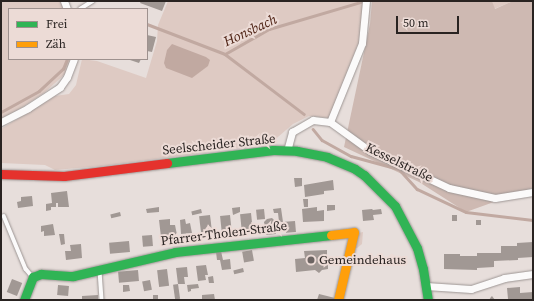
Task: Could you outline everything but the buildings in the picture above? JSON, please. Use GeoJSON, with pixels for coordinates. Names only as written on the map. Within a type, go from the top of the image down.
{"type":"FeatureCollection","features":[{"type":"Feature","properties":{"kind":"street"},"geometry":{"type":"LineString","coordinates":[[287,150],[292,132],[313,120],[330,122],[362,43],[366,1]]}},
{"type":"Feature","properties":{"kind":"street"},"geometry":{"type":"LineString","coordinates":[[1,122],[28,108],[60,87],[67,77],[74,60]]}},
{"type":"Feature","properties":{"kind":"street","name":"Kesselstraße"},"geometry":{"type":"LineString","coordinates":[[330,122],[370,151],[449,188],[495,198],[533,192]]}},
{"type":"Feature","properties":{"kind":"street","name":"Seelscheider Straße"},"geometry":{"type":"LineString","coordinates":[[1,174],[64,176],[258,151],[287,150],[327,157],[347,165],[364,175],[395,206],[409,230],[417,248],[428,300]]}},
{"type":"Feature","properties":{"kind":"street","name":"Pfarrer-Tholen-Straße"},"geometry":{"type":"LineString","coordinates":[[33,277],[41,274],[73,276],[175,252],[354,232],[338,300]]}},
{"type":"Feature","properties":{"kind":"street"},"geometry":{"type":"LineString","coordinates":[[426,286],[471,289],[504,278],[533,274]]}},
{"type":"Feature","properties":{"kind":"street"},"geometry":{"type":"LineString","coordinates":[[24,300],[33,277]]}},
{"type":"Feature","properties":{"kind":"lane"},"geometry":{"type":"LineString","coordinates":[[82,8],[93,1]]}},
{"type":"Feature","properties":{"kind":"lane"},"geometry":{"type":"LineString","coordinates":[[4,216],[26,269],[33,277]]}},
{"type":"Feature","properties":{"kind":"lane"},"geometry":{"type":"LineString","coordinates":[[100,269],[102,300]]}},
{"type":"Feature","properties":{"kind":"shaded area"},"geometry":{"type":"Polygon","coordinates":[[[1,1],[61,1],[63,8],[8,8],[8,60],[71,60],[65,74],[44,93],[1,121],[1,1]]]}},
{"type":"Feature","properties":{"kind":"shaded area"},"geometry":{"type":"Polygon","coordinates":[[[168,1],[366,1],[359,42],[329,118],[309,116],[293,124],[271,143],[264,145],[101,166],[55,170],[45,165],[1,163],[1,129],[55,96],[69,94],[76,85],[82,60],[97,61],[146,78],[157,41],[158,25],[168,1]]]}},
{"type":"Feature","properties":{"kind":"shaded area"},"geometry":{"type":"Polygon","coordinates":[[[372,1],[492,1],[495,9],[513,1],[533,1],[533,188],[466,212],[419,182],[344,147],[370,24],[372,1]]]}},
{"type":"Feature","properties":{"kind":"shaded area"},"geometry":{"type":"Polygon","coordinates":[[[492,1],[513,1],[494,9],[492,1]]]}},
{"type":"Feature","properties":{"kind":"shaded area"},"geometry":{"type":"Polygon","coordinates":[[[172,44],[206,57],[210,60],[208,66],[192,78],[166,68],[164,63],[167,50],[172,44]]]}},
{"type":"Feature","properties":{"kind":"shaded area"},"geometry":{"type":"Polygon","coordinates":[[[363,232],[362,244],[357,248],[353,248],[358,233],[363,232]]]}},
{"type":"Feature","properties":{"kind":"waterway","name":"Honsbach"},"geometry":{"type":"LineString","coordinates":[[148,24],[225,54],[269,29],[364,1]]}},
{"type":"Feature","properties":{"kind":"waterway"},"geometry":{"type":"LineString","coordinates":[[225,54],[304,114]]}},
{"type":"Feature","properties":{"kind":"waterway","name":"Honsbach"},"geometry":{"type":"LineString","coordinates":[[1,112],[39,91],[63,69],[67,60]]}},
{"type":"Feature","properties":{"kind":"waterway"},"geometry":{"type":"LineString","coordinates":[[313,129],[322,140],[351,156],[399,169],[417,189],[466,212],[533,220]]}},
{"type":"Feature","properties":{"kind":"traffic: fast"},"geometry":{"type":"LineString","coordinates":[[167,163],[273,150],[297,151],[327,157],[355,169],[364,175],[395,206],[417,248],[423,269],[428,300]]}},
{"type":"Feature","properties":{"kind":"traffic: fast"},"geometry":{"type":"LineString","coordinates":[[24,300],[33,277],[41,274],[73,276],[175,252],[331,235]]}},
{"type":"Feature","properties":{"kind":"traffic: slow"},"geometry":{"type":"LineString","coordinates":[[331,235],[354,232],[338,300]]}},
{"type":"Feature","properties":{"kind":"traffic: jam"},"geometry":{"type":"LineString","coordinates":[[1,174],[64,176],[167,163]]}},
{"type":"Feature","properties":{"kind":"place","name":"Gemeindehaus"},"geometry":{"type":"Point","coordinates":[311,260]}}]}
